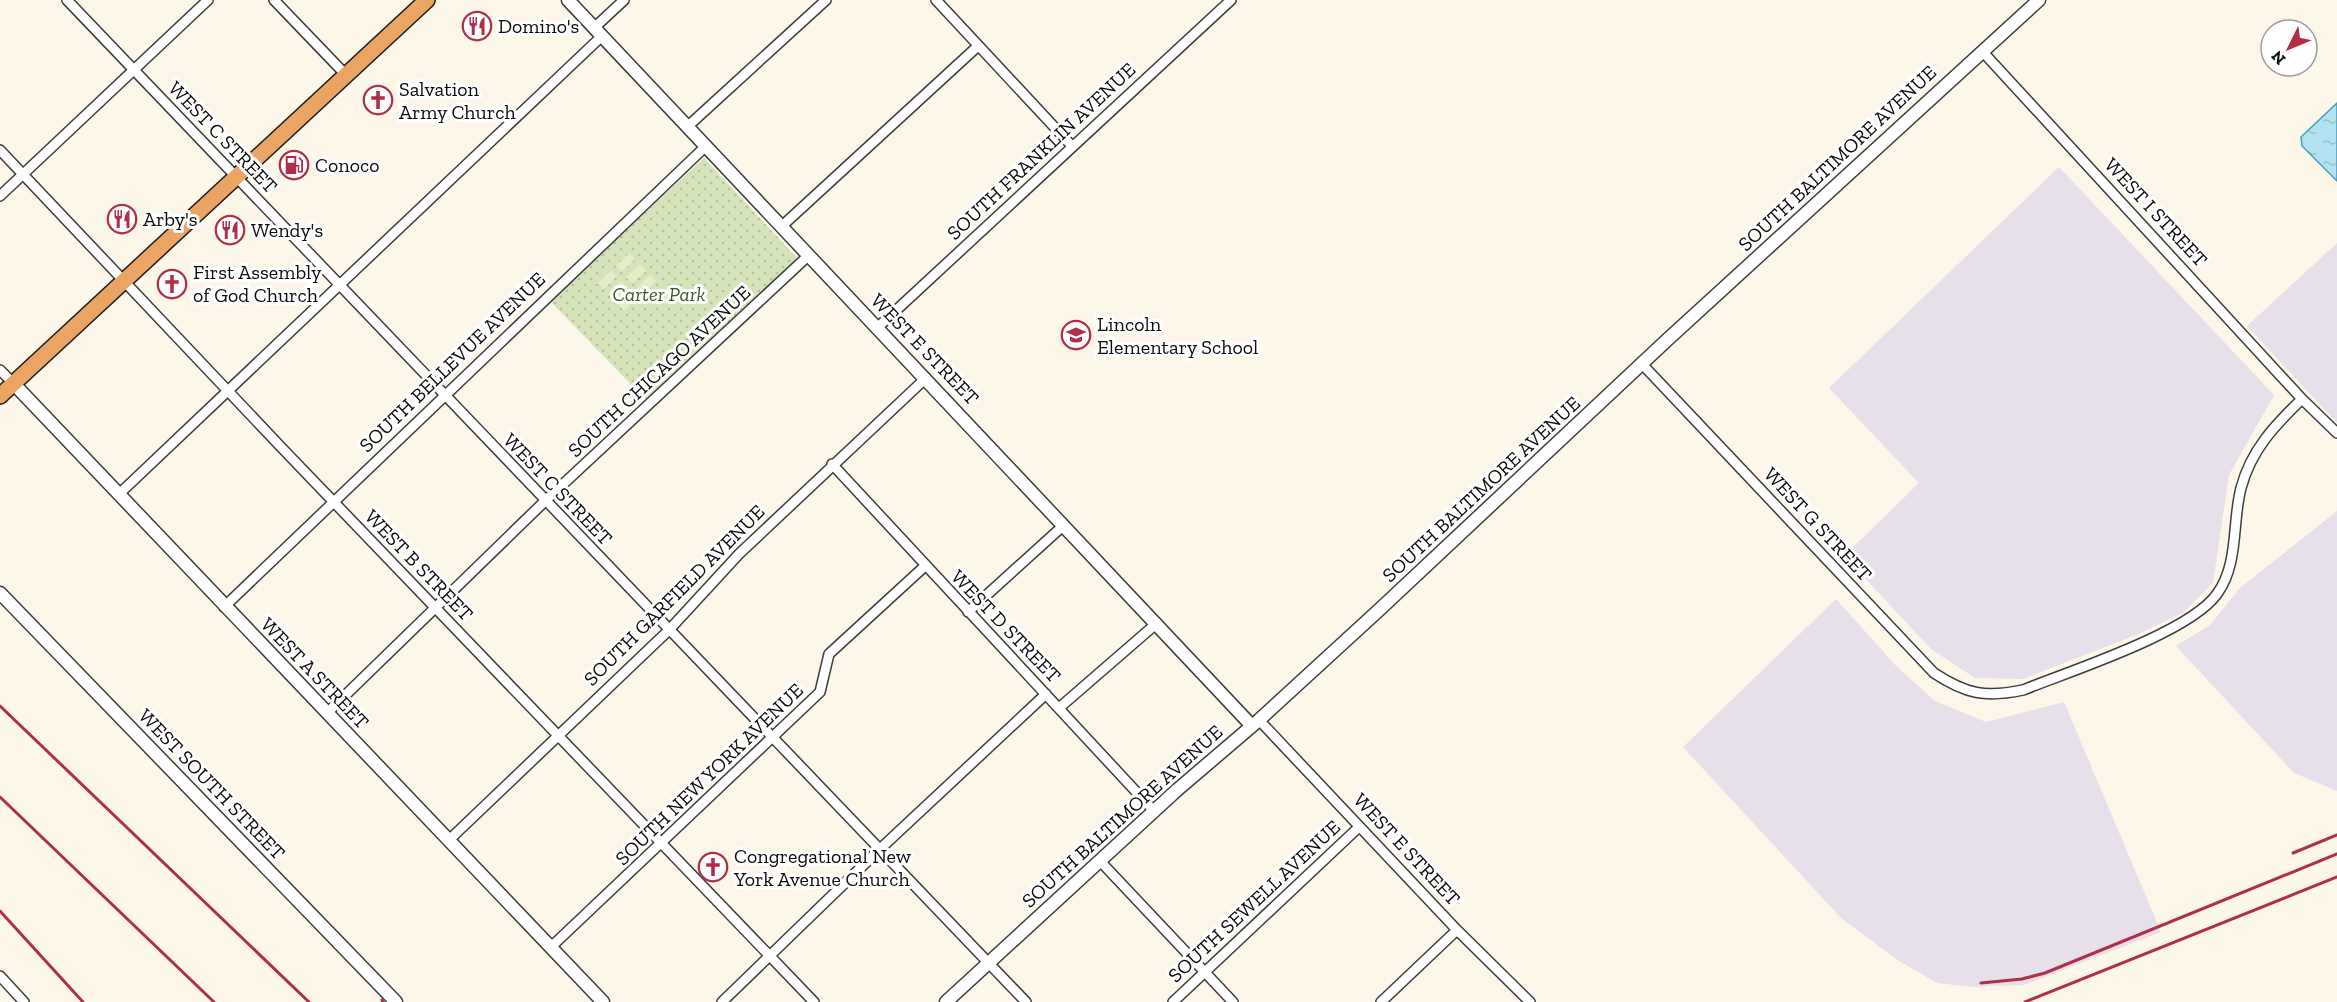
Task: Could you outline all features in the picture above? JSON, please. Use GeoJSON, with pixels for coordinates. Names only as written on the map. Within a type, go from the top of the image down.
{"type":"FeatureCollection","features":[{"type":"Feature","properties":{"kind":"highway"},"geometry":{"type":"LineString","coordinates":[[0,396],[427,0]]}},
{"type":"Feature","properties":{"kind":"street","name":"WEST C STREET"},"geometry":{"type":"LineString","coordinates":[[67,0],[1026,1002]]}},
{"type":"Feature","properties":{"kind":"street"},"geometry":{"type":"LineString","coordinates":[[0,196],[208,0]]}},
{"type":"Feature","properties":{"kind":"street"},"geometry":{"type":"LineString","coordinates":[[274,0],[346,75]]}},
{"type":"Feature","properties":{"kind":"street","name":"WEST E STREET"},"geometry":{"type":"LineString","coordinates":[[568,0],[1157,623],[1530,1002]]}},
{"type":"Feature","properties":{"kind":"street"},"geometry":{"type":"LineString","coordinates":[[118,495],[339,285],[598,32],[624,0]]}},
{"type":"Feature","properties":{"kind":"street"},"geometry":{"type":"LineString","coordinates":[[687,127],[826,0]]}},
{"type":"Feature","properties":{"kind":"street"},"geometry":{"type":"LineString","coordinates":[[936,0],[1072,146]]}},
{"type":"Feature","properties":{"kind":"street","name":"SOUTH FRANKLIN AVENUE"},"geometry":{"type":"LineString","coordinates":[[877,328],[1231,0]]}},
{"type":"Feature","properties":{"kind":"street","name":"SOUTH BALTIMORE AVENUE"},"geometry":{"type":"LineString","coordinates":[[946,1002],[1154,811],[1256,723],[1642,364],[2039,0]]}},
{"type":"Feature","properties":{"kind":"street"},"geometry":{"type":"LineString","coordinates":[[782,226],[978,46]]}},
{"type":"Feature","properties":{"kind":"street","name":"WEST I STREET"},"geometry":{"type":"LineString","coordinates":[[1982,51],[2302,399],[2337,433]]}},
{"type":"Feature","properties":{"kind":"street","name":"SOUTH BELLEVUE AVENUE"},"geometry":{"type":"LineString","coordinates":[[224,607],[705,146]]}},
{"type":"Feature","properties":{"kind":"street","name":"WEST B STREET"},"geometry":{"type":"LineString","coordinates":[[0,150],[435,608],[814,1002]]}},
{"type":"Feature","properties":{"kind":"street","name":"SOUTH CHICAGO AVENUE"},"geometry":{"type":"LineString","coordinates":[[327,713],[545,501],[809,255]]}},
{"type":"Feature","properties":{"kind":"street","name":"WEST G STREET"},"geometry":{"type":"LineString","coordinates":[[1642,364],[1934,673],[1952,685],[1978,694],[1998,696],[2022,690],[2177,627],[2217,594],[2224,580],[2236,532],[2241,487],[2261,442],[2302,399]]}},
{"type":"Feature","properties":{"kind":"street","name":"WEST A STREET"},"geometry":{"type":"LineString","coordinates":[[0,370],[603,1002]]}},
{"type":"Feature","properties":{"kind":"street","name":"SOUTH GARFIELD AVENUE"},"geometry":{"type":"LineString","coordinates":[[449,840],[669,630],[739,554],[926,378]]}},
{"type":"Feature","properties":{"kind":"street","name":"WEST D STREET"},"geometry":{"type":"LineString","coordinates":[[832,464],[1154,811]]}},
{"type":"Feature","properties":{"kind":"street"},"geometry":{"type":"LineString","coordinates":[[968,612],[1064,525]]}},
{"type":"Feature","properties":{"kind":"street","name":"SOUTH NEW YORK AVENUE"},"geometry":{"type":"LineString","coordinates":[[551,947],[820,692],[829,654],[925,566]]}},
{"type":"Feature","properties":{"kind":"street","name":"WEST SOUTH STREET"},"geometry":{"type":"LineString","coordinates":[[0,593],[396,1002]]}},
{"type":"Feature","properties":{"kind":"street"},"geometry":{"type":"LineString","coordinates":[[1059,708],[1157,623]]}},
{"type":"Feature","properties":{"kind":"street"},"geometry":{"type":"LineString","coordinates":[[722,1002],[880,849],[1046,694]]}},
{"type":"Feature","properties":{"kind":"street","name":"SOUTH SEWELL AVENUE"},"geometry":{"type":"LineString","coordinates":[[1173,1002],[1359,826]]}},
{"type":"Feature","properties":{"kind":"street"},"geometry":{"type":"LineString","coordinates":[[1100,861],[1233,1002]]}},
{"type":"Feature","properties":{"kind":"street"},"geometry":{"type":"LineString","coordinates":[[1381,1002],[1457,930]]}},
{"type":"Feature","properties":{"kind":"street"},"geometry":{"type":"LineString","coordinates":[[0,976],[24,1002]]}},
{"type":"Feature","properties":{"kind":"shaded area"},"geometry":{"type":"Polygon","coordinates":[[[2059,167],[2274,395],[2229,475],[2213,583],[2183,613],[2136,635],[2023,679],[1975,678],[1931,649],[1844,556],[1919,483],[1829,388],[2059,167]]]}},
{"type":"Feature","properties":{"kind":"shaded area"},"geometry":{"type":"Polygon","coordinates":[[[2337,243],[2337,423],[2247,326],[2337,243]]]}},
{"type":"Feature","properties":{"kind":"shaded area"},"geometry":{"type":"Polygon","coordinates":[[[2337,511],[2337,791],[2294,773],[2176,646],[2210,625],[2240,588],[2337,511]]]}},
{"type":"Feature","properties":{"kind":"shaded area"},"geometry":{"type":"Polygon","coordinates":[[[1836,599],[1898,668],[1935,701],[1986,722],[2064,702],[2161,932],[2024,985],[1973,987],[1937,983],[1899,961],[1841,918],[1683,747],[1836,599]]]}},
{"type":"Feature","properties":{"kind":"green space","name":"Carter Park"},"geometry":{"type":"Polygon","coordinates":[[[704,158],[797,258],[647,401],[550,301],[704,158]]]}},
{"type":"Feature","properties":{"kind":"green space"},"geometry":{"type":"Polygon","coordinates":[[[629,253],[635,259],[622,272],[616,266],[629,253]]]}},
{"type":"Feature","properties":{"kind":"green space"},"geometry":{"type":"Polygon","coordinates":[[[640,264],[646,271],[632,283],[626,277],[640,264]]]}},
{"type":"Feature","properties":{"kind":"green space"},"geometry":{"type":"Polygon","coordinates":[[[611,270],[617,276],[604,289],[598,283],[611,270]]]}},
{"type":"Feature","properties":{"kind":"green space"},"geometry":{"type":"Polygon","coordinates":[[[650,275],[656,281],[642,294],[636,288],[650,275]]]}},
{"type":"Feature","properties":{"kind":"green space"},"geometry":{"type":"Polygon","coordinates":[[[622,281],[627,287],[614,300],[608,294],[622,281]]]}},
{"type":"Feature","properties":{"kind":"green space"},"geometry":{"type":"Polygon","coordinates":[[[632,292],[637,298],[624,311],[618,304],[632,292]]]}},
{"type":"Feature","properties":{"kind":"water"},"geometry":{"type":"Polygon","coordinates":[[[2337,103],[2337,181],[2302,146],[2301,137],[2337,103]]]}},
{"type":"Feature","properties":{"kind":"railway"},"geometry":{"type":"LineString","coordinates":[[0,706],[309,1002]]}},
{"type":"Feature","properties":{"kind":"railway"},"geometry":{"type":"LineString","coordinates":[[0,797],[214,1002]]}},
{"type":"Feature","properties":{"kind":"railway"},"geometry":{"type":"LineString","coordinates":[[2293,853],[2337,835]]}},
{"type":"Feature","properties":{"kind":"railway"},"geometry":{"type":"LineString","coordinates":[[1981,983],[2022,979],[2045,973],[2337,854]]}},
{"type":"Feature","properties":{"kind":"railway"},"geometry":{"type":"LineString","coordinates":[[2025,1002],[2337,877]]}},
{"type":"Feature","properties":{"kind":"railway"},"geometry":{"type":"LineString","coordinates":[[0,911],[83,1002]]}},
{"type":"Feature","properties":{"kind":"place","name":"Domino's"},"geometry":{"type":"Point","coordinates":[477,26]}},
{"type":"Feature","properties":{"kind":"place","name":"Salvation Army Church"},"geometry":{"type":"Point","coordinates":[378,100]}},
{"type":"Feature","properties":{"kind":"place","name":"Conoco"},"geometry":{"type":"Point","coordinates":[294,165]}},
{"type":"Feature","properties":{"kind":"place","name":"Arby's"},"geometry":{"type":"Point","coordinates":[122,219]}},
{"type":"Feature","properties":{"kind":"place","name":"Wendy's"},"geometry":{"type":"Point","coordinates":[230,230]}},
{"type":"Feature","properties":{"kind":"place","name":"First Assembly of God Church"},"geometry":{"type":"Point","coordinates":[172,284]}},
{"type":"Feature","properties":{"kind":"place","name":"Lincoln Elementary School"},"geometry":{"type":"Point","coordinates":[1076,335]}},
{"type":"Feature","properties":{"kind":"place","name":"Congregational New York Avenue Church"},"geometry":{"type":"Point","coordinates":[713,867]}}]}
